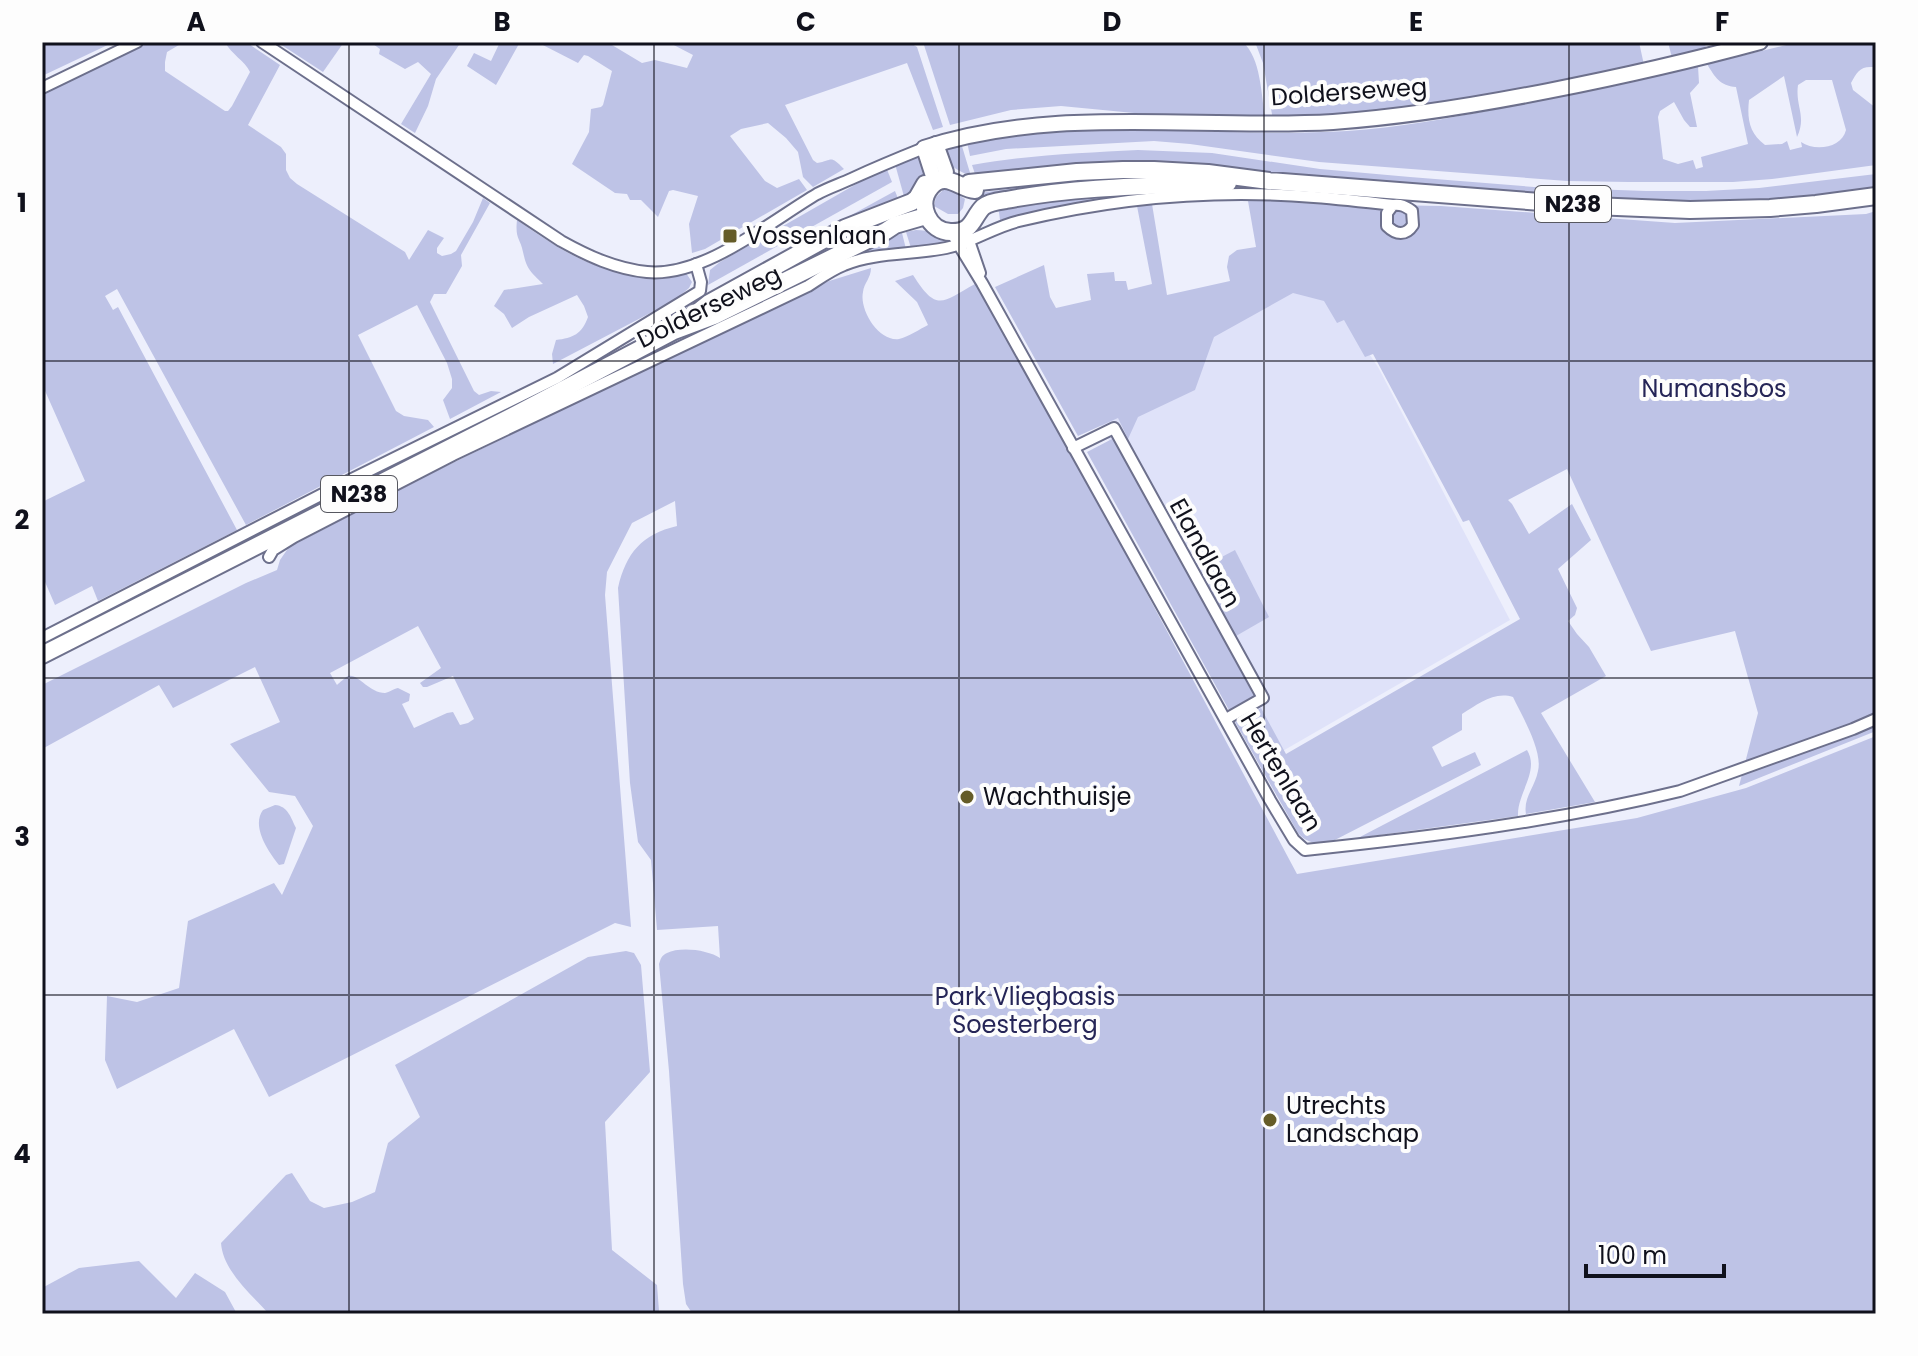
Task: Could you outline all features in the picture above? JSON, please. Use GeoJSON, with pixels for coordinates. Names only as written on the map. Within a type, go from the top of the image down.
{"type":"FeatureCollection","features":[{"type":"Feature","properties":{"kind":"main road","name":"Dolderseweg"},"geometry":{"type":"LineString","coordinates":[[930,146],[962,136],[1023,127],[1090,123],[1332,122],[1456,109],[1594,82],[1760,42]]}},
{"type":"Feature","properties":{"kind":"main road"},"geometry":{"type":"LineString","coordinates":[[930,146],[933,181],[925,199],[928,218],[943,231],[964,231],[973,209],[971,186],[960,175],[933,181]]}},
{"type":"Feature","properties":{"kind":"main road","name":"N238"},"geometry":{"type":"LineString","coordinates":[[971,186],[1009,178],[1123,170],[1208,173],[1269,181],[1593,206],[1690,210],[1770,208],[1876,196]]}},
{"type":"Feature","properties":{"kind":"main road","name":"Dolderseweg"},"geometry":{"type":"LineString","coordinates":[[674,331],[709,303],[845,228],[912,202],[933,181]]}},
{"type":"Feature","properties":{"kind":"main road","name":"N238"},"geometry":{"type":"LineString","coordinates":[[964,231],[984,207],[993,203],[1067,192],[1269,181]]}},
{"type":"Feature","properties":{"kind":"main road","name":"Dolderseweg"},"geometry":{"type":"LineString","coordinates":[[42,655],[674,331],[714,316],[886,231],[928,218]]}},
{"type":"Feature","properties":{"kind":"street"},"geometry":{"type":"LineString","coordinates":[[42,88],[137,42]]}},
{"type":"Feature","properties":{"kind":"street"},"geometry":{"type":"LineString","coordinates":[[262,42],[548,233],[585,254],[611,265],[648,272],[696,264]]}},
{"type":"Feature","properties":{"kind":"street","name":"Dolderseweg"},"geometry":{"type":"LineString","coordinates":[[42,638],[557,378],[700,291],[696,264],[735,246],[820,193],[930,146]]}},
{"type":"Feature","properties":{"kind":"street","name":"Dolderseweg"},"geometry":{"type":"LineString","coordinates":[[269,557],[273,550],[294,537],[453,455],[808,286],[843,265],[945,249],[964,231],[1131,200],[1258,195],[1393,205]]}},
{"type":"Feature","properties":{"kind":"street","name":"Hertenlaan"},"geometry":{"type":"LineString","coordinates":[[964,231],[982,283],[1286,827],[1305,850],[1480,828],[1655,797],[1680,791],[1876,719]]}},
{"type":"Feature","properties":{"kind":"street","name":"Elandlaan"},"geometry":{"type":"LineString","coordinates":[[1073,448],[1114,428],[1263,698],[1226,719]]}},
{"type":"Feature","properties":{"kind":"shaded area"},"geometry":{"type":"Polygon","coordinates":[[[1293,290],[1331,297],[1378,367],[1510,620],[1274,756],[1090,404],[1293,290]]]}},
{"type":"Feature","properties":{"kind":"green space"},"geometry":{"type":"Polygon","coordinates":[[[42,42],[114,42],[42,76],[42,42]]]}},
{"type":"Feature","properties":{"kind":"green space"},"geometry":{"type":"Polygon","coordinates":[[[149,42],[184,42],[167,52],[165,71],[225,111],[232,106],[250,72],[225,42],[246,42],[280,65],[248,125],[281,147],[286,154],[286,170],[297,184],[405,252],[409,260],[428,230],[444,238],[437,253],[442,256],[456,251],[483,198],[490,203],[461,255],[462,266],[446,294],[434,294],[430,302],[474,391],[479,395],[501,392],[450,419],[443,400],[452,388],[452,379],[417,305],[358,335],[396,411],[404,416],[428,420],[434,427],[246,525],[117,289],[105,296],[113,310],[118,307],[237,530],[98,601],[92,586],[55,605],[42,575],[42,502],[85,481],[42,384],[42,93],[149,42]]]}},
{"type":"Feature","properties":{"kind":"green space"},"geometry":{"type":"Polygon","coordinates":[[[277,42],[344,42],[323,72],[277,42]]]}},
{"type":"Feature","properties":{"kind":"green space"},"geometry":{"type":"Polygon","coordinates":[[[370,42],[461,42],[436,79],[415,133],[401,124],[431,74],[418,62],[405,69],[379,54],[380,49],[370,42]]]}},
{"type":"Feature","properties":{"kind":"green space"},"geometry":{"type":"Polygon","coordinates":[[[500,42],[520,42],[496,85],[467,66],[474,53],[491,61],[500,42]]]}},
{"type":"Feature","properties":{"kind":"green space"},"geometry":{"type":"Polygon","coordinates":[[[537,42],[607,42],[642,63],[655,60],[687,68],[693,55],[668,42],[909,42],[917,47],[943,127],[933,130],[907,63],[785,105],[813,160],[817,163],[833,160],[844,169],[813,187],[803,177],[798,152],[768,123],[741,129],[730,136],[765,181],[777,188],[799,179],[807,190],[705,249],[692,253],[689,224],[698,196],[669,191],[658,217],[641,200],[630,200],[627,194],[615,193],[572,164],[589,132],[591,109],[603,105],[612,71],[588,56],[584,55],[578,63],[537,42]]]}},
{"type":"Feature","properties":{"kind":"green space"},"geometry":{"type":"Polygon","coordinates":[[[923,42],[1243,42],[1257,67],[1265,117],[1155,115],[1061,106],[1011,110],[950,125],[923,42]]]}},
{"type":"Feature","properties":{"kind":"green space"},"geometry":{"type":"Polygon","coordinates":[[[1255,42],[1639,42],[1644,65],[1417,110],[1273,120],[1263,63],[1255,42]]]}},
{"type":"Feature","properties":{"kind":"green space"},"geometry":{"type":"Polygon","coordinates":[[[1668,42],[1705,42],[1706,50],[1672,58],[1668,42]]]}},
{"type":"Feature","properties":{"kind":"green space"},"geometry":{"type":"Polygon","coordinates":[[[1799,42],[1876,42],[1876,63],[1873,67],[1859,70],[1851,83],[1853,90],[1876,108],[1876,165],[1733,182],[1567,181],[1319,162],[1154,141],[1006,149],[970,156],[967,142],[1098,130],[1296,133],[1366,130],[1497,109],[1698,66],[1699,83],[1690,93],[1697,127],[1690,127],[1674,102],[1660,111],[1658,117],[1663,159],[1678,164],[1693,160],[1696,169],[1703,167],[1701,157],[1748,144],[1736,87],[1722,83],[1707,64],[1799,42]],[[1784,76],[1749,100],[1750,125],[1755,136],[1765,145],[1787,141],[1790,150],[1802,147],[1801,142],[1813,147],[1827,146],[1839,141],[1846,130],[1832,80],[1806,80],[1798,85],[1801,123],[1797,137],[1784,76]]]}},
{"type":"Feature","properties":{"kind":"green space"},"geometry":{"type":"Polygon","coordinates":[[[961,143],[971,176],[951,165],[945,157],[948,148],[961,143]]]}},
{"type":"Feature","properties":{"kind":"green space"},"geometry":{"type":"Polygon","coordinates":[[[1138,150],[1212,153],[1320,169],[1534,187],[1706,191],[1876,174],[1876,188],[1786,200],[1664,205],[1177,166],[976,177],[972,165],[1138,150]]]}},
{"type":"Feature","properties":{"kind":"green space"},"geometry":{"type":"Polygon","coordinates":[[[917,156],[926,173],[905,200],[895,164],[917,156]]]}},
{"type":"Feature","properties":{"kind":"green space"},"geometry":{"type":"Polygon","coordinates":[[[886,167],[892,182],[708,285],[710,270],[720,262],[886,167]]]}},
{"type":"Feature","properties":{"kind":"green space"},"geometry":{"type":"Polygon","coordinates":[[[1102,175],[1172,178],[981,204],[980,193],[1102,175]]]}},
{"type":"Feature","properties":{"kind":"green space"},"geometry":{"type":"Polygon","coordinates":[[[943,190],[951,190],[965,199],[958,214],[948,214],[934,206],[936,197],[943,190]]]}},
{"type":"Feature","properties":{"kind":"green space"},"geometry":{"type":"Polygon","coordinates":[[[895,191],[899,201],[775,257],[895,191]]]}},
{"type":"Feature","properties":{"kind":"green space"},"geometry":{"type":"Polygon","coordinates":[[[1149,194],[1051,208],[1000,220],[998,205],[1051,199],[1149,194]]]}},
{"type":"Feature","properties":{"kind":"green space","name":"Numansbos"},"geometry":{"type":"Polygon","coordinates":[[[1248,201],[1441,206],[1675,223],[1876,211],[1876,731],[1739,786],[1758,713],[1735,631],[1651,651],[1567,469],[1508,500],[1529,534],[1572,504],[1591,540],[1558,569],[1577,608],[1568,621],[1589,647],[1606,676],[1541,713],[1595,802],[1526,814],[1526,803],[1538,771],[1537,754],[1513,697],[1499,696],[1462,714],[1462,730],[1432,747],[1442,767],[1475,752],[1481,765],[1329,843],[1312,842],[1301,836],[1235,722],[1261,708],[1286,754],[1520,619],[1469,520],[1463,522],[1373,354],[1365,357],[1344,320],[1337,323],[1324,301],[1293,293],[1214,337],[1195,390],[1138,417],[1128,439],[1118,418],[1078,436],[995,287],[1044,265],[1050,297],[1056,308],[1091,300],[1087,274],[1114,272],[1115,281],[1126,281],[1128,290],[1152,284],[1137,206],[1152,204],[1167,295],[1230,281],[1227,267],[1229,256],[1237,250],[1256,247],[1248,201]]]}},
{"type":"Feature","properties":{"kind":"green space"},"geometry":{"type":"Polygon","coordinates":[[[916,206],[917,210],[710,312],[844,236],[916,206]]]}},
{"type":"Feature","properties":{"kind":"green space"},"geometry":{"type":"Polygon","coordinates":[[[517,220],[584,261],[636,274],[681,272],[686,273],[692,282],[675,300],[553,364],[556,340],[576,334],[588,317],[577,295],[512,328],[504,314],[494,306],[504,290],[543,284],[526,263],[517,235],[517,220]]]}},
{"type":"Feature","properties":{"kind":"green space"},"geometry":{"type":"Polygon","coordinates":[[[906,232],[933,233],[947,243],[911,248],[906,232]]]}},
{"type":"Feature","properties":{"kind":"green space"},"geometry":{"type":"Polygon","coordinates":[[[902,233],[906,249],[853,257],[876,244],[902,233]]]}},
{"type":"Feature","properties":{"kind":"green space","name":"Park Vliegbasis Soesterberg"},"geometry":{"type":"Polygon","coordinates":[[[871,268],[863,292],[864,307],[878,330],[892,339],[910,335],[928,325],[917,302],[895,281],[913,275],[928,295],[941,300],[975,284],[1008,334],[1297,874],[1637,818],[1746,788],[1876,736],[1876,1314],[692,1313],[686,1304],[683,1284],[659,964],[664,955],[687,949],[720,958],[718,926],[657,930],[651,860],[638,842],[630,783],[618,588],[626,565],[637,547],[654,534],[677,526],[675,501],[632,523],[607,572],[605,595],[631,927],[615,923],[269,1097],[234,1029],[117,1089],[105,1060],[107,996],[137,1002],[179,988],[188,921],[274,883],[282,895],[313,826],[295,796],[269,792],[230,744],[280,722],[255,667],[173,708],[159,685],[42,749],[42,685],[277,570],[289,547],[438,470],[826,282],[871,268]],[[418,626],[330,673],[337,685],[352,676],[379,692],[386,693],[398,688],[410,694],[409,701],[402,704],[414,728],[453,712],[460,725],[468,723],[474,719],[453,676],[427,687],[420,683],[441,668],[418,626]]]}},
{"type":"Feature","properties":{"kind":"green space"},"geometry":{"type":"Polygon","coordinates":[[[1114,438],[1254,696],[1229,710],[1087,452],[1114,438]]]}},
{"type":"Feature","properties":{"kind":"green space"},"geometry":{"type":"Polygon","coordinates":[[[1235,550],[1269,617],[1236,636],[1209,587],[1216,560],[1235,550]]]}},
{"type":"Feature","properties":{"kind":"green space"},"geometry":{"type":"Polygon","coordinates":[[[1527,750],[1530,774],[1518,816],[1358,838],[1527,750]]]}},
{"type":"Feature","properties":{"kind":"green space"},"geometry":{"type":"Polygon","coordinates":[[[275,805],[286,810],[296,828],[284,864],[279,865],[266,846],[259,823],[263,810],[275,805]]]}},
{"type":"Feature","properties":{"kind":"green space"},"geometry":{"type":"Polygon","coordinates":[[[626,951],[634,953],[641,965],[650,1072],[605,1122],[612,1250],[657,1285],[659,1311],[652,1314],[269,1314],[246,1290],[227,1263],[221,1243],[286,1175],[292,1173],[310,1201],[324,1208],[352,1202],[375,1192],[388,1143],[420,1117],[395,1065],[588,957],[626,951]]]}},
{"type":"Feature","properties":{"kind":"green space"},"geometry":{"type":"Polygon","coordinates":[[[139,1261],[176,1298],[195,1273],[225,1292],[237,1314],[42,1314],[42,1288],[79,1268],[139,1261]]]}},
{"type":"Feature","properties":{"kind":"place","name":"Vossenlaan"},"geometry":{"type":"Point","coordinates":[730,236]}},
{"type":"Feature","properties":{"kind":"place","name":"Wachthuisje"},"geometry":{"type":"Point","coordinates":[967,797]}},
{"type":"Feature","properties":{"kind":"place","name":"Utrechts Landschap"},"geometry":{"type":"Point","coordinates":[1270,1120]}}]}
